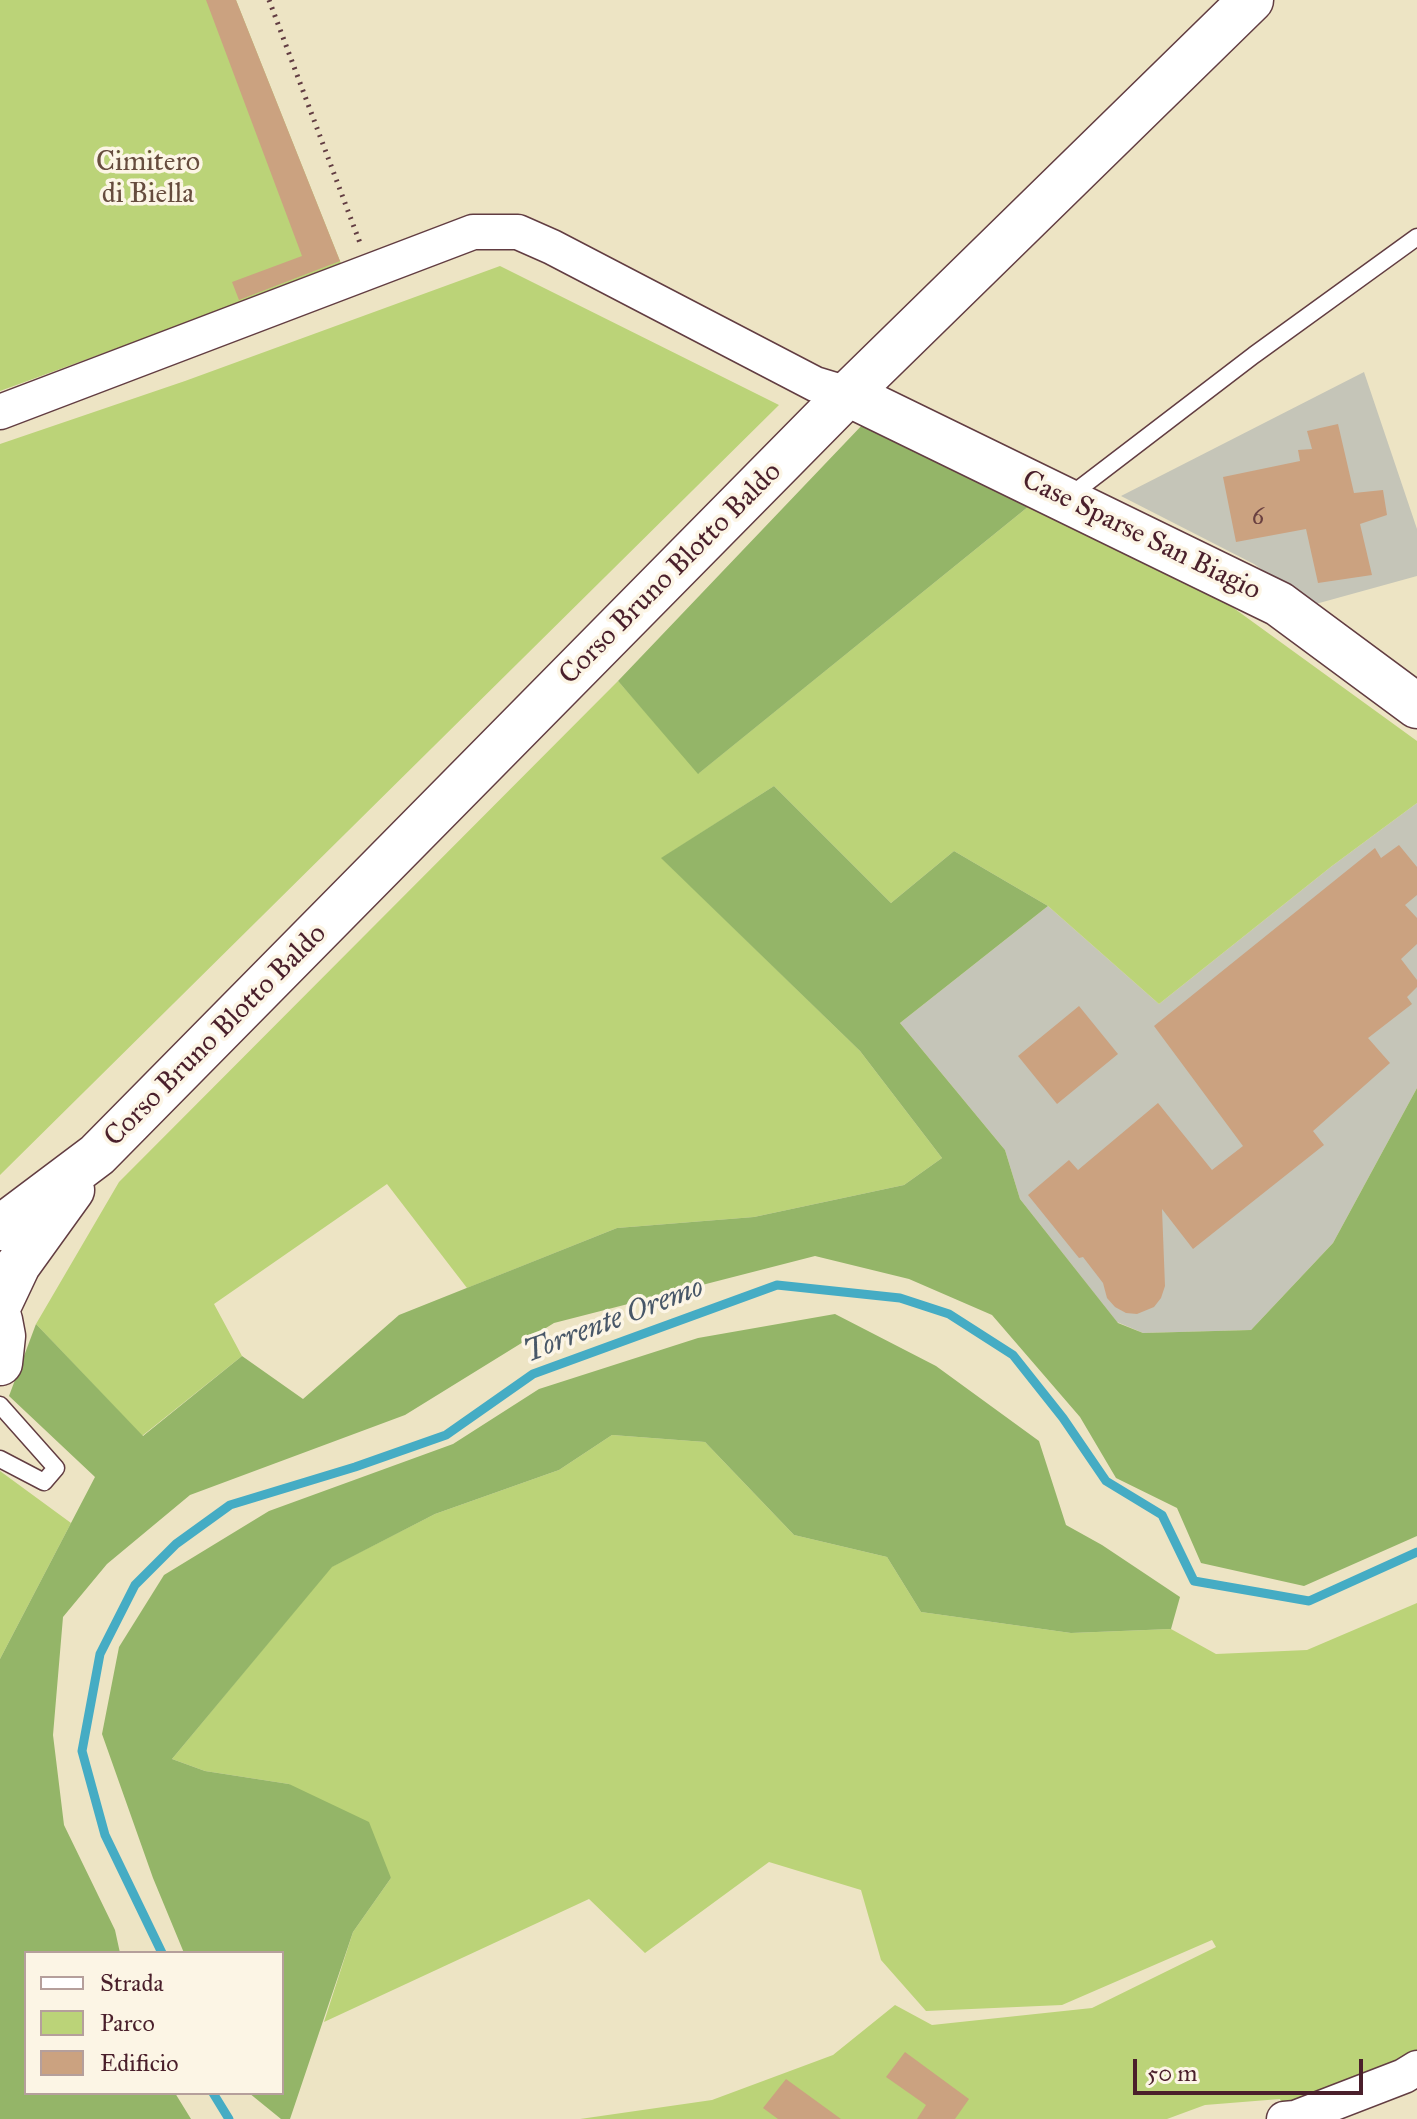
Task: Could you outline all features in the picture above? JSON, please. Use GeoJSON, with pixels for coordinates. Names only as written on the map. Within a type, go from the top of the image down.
{"type":"FeatureCollection","features":[{"type":"Feature","properties":{"kind":"main road","name":"Corso Bruno Blotto Baldo"},"geometry":{"type":"LineString","coordinates":[[0,1228],[97,1155],[848,394],[1251,0]]}},
{"type":"Feature","properties":{"kind":"main road","name":"Case Sparse San Biagio"},"geometry":{"type":"LineString","coordinates":[[848,394],[1279,604],[1417,706]]}},
{"type":"Feature","properties":{"kind":"main road","name":"Corso Bruno Blotto Baldo"},"geometry":{"type":"LineString","coordinates":[[0,1303],[18,1265],[97,1155]]}},
{"type":"Feature","properties":{"kind":"main road"},"geometry":{"type":"LineString","coordinates":[[0,1320],[3,1336],[0,1363]]}},
{"type":"Feature","properties":{"kind":"street"},"geometry":{"type":"LineString","coordinates":[[0,412],[473,232],[518,232],[815,384],[848,394]]}},
{"type":"Feature","properties":{"kind":"street"},"geometry":{"type":"LineString","coordinates":[[1284,2119],[1295,2118],[1404,2076],[1417,2068]]}},
{"type":"Feature","properties":{"kind":"lane"},"geometry":{"type":"LineString","coordinates":[[1066,499],[1254,355],[1417,237]]}},
{"type":"Feature","properties":{"kind":"lane"},"geometry":{"type":"LineString","coordinates":[[0,1405],[56,1468],[44,1482],[0,1459]]}},
{"type":"Feature","properties":{"kind":"path"},"geometry":{"type":"LineString","coordinates":[[269,0],[371,272]]}},
{"type":"Feature","properties":{"kind":"shaded area"},"geometry":{"type":"Polygon","coordinates":[[[1364,372],[1417,529],[1417,576],[1312,605],[1254,564],[1121,496],[1364,372]]]}},
{"type":"Feature","properties":{"kind":"shaded area"},"geometry":{"type":"Polygon","coordinates":[[[1417,803],[1417,1088],[1333,1243],[1251,1330],[1143,1333],[1117,1322],[1020,1199],[1005,1150],[900,1023],[1048,906],[1159,1004],[1332,866],[1417,803]]]}},
{"type":"Feature","properties":{"kind":"green space","name":"Cimitero di Biella"},"geometry":{"type":"Polygon","coordinates":[[[0,0],[236,0],[342,266],[0,391],[0,0]]]}},
{"type":"Feature","properties":{"kind":"green space"},"geometry":{"type":"Polygon","coordinates":[[[500,266],[779,405],[0,1175],[0,444],[185,381],[500,266]]]}},
{"type":"Feature","properties":{"kind":"green space"},"geometry":{"type":"Polygon","coordinates":[[[865,422],[1034,502],[698,774],[618,681],[865,422]]]}},
{"type":"Feature","properties":{"kind":"green space"},"geometry":{"type":"Polygon","coordinates":[[[1034,502],[1206,588],[1417,741],[1417,803],[1332,866],[1159,1004],[1048,906],[954,851],[891,903],[774,786],[662,858],[860,1051],[942,1158],[904,1185],[754,1217],[617,1228],[467,1288],[387,1184],[214,1304],[242,1356],[142,1436],[36,1324],[119,1182],[618,681],[699,773],[1034,502]]]}},
{"type":"Feature","properties":{"kind":"green space"},"geometry":{"type":"Polygon","coordinates":[[[774,786],[891,903],[954,851],[1048,906],[900,1023],[1005,1150],[1020,1199],[1118,1323],[1143,1333],[1251,1330],[1333,1243],[1417,1088],[1417,1536],[1304,1586],[1201,1563],[1177,1508],[1116,1478],[1080,1417],[992,1315],[909,1279],[815,1256],[554,1323],[405,1415],[190,1495],[107,1564],[63,1617],[53,1735],[64,1825],[115,1930],[120,1951],[24,1951],[24,2095],[176,2095],[191,2119],[0,2119],[0,1659],[95,1477],[9,1396],[36,1324],[143,1436],[242,1356],[303,1399],[399,1315],[617,1228],[754,1217],[904,1185],[942,1158],[860,1051],[661,858],[774,786]]]}},
{"type":"Feature","properties":{"kind":"green space"},"geometry":{"type":"Polygon","coordinates":[[[835,1314],[936,1366],[1039,1441],[1066,1525],[1180,1597],[1171,1629],[1071,1633],[921,1612],[887,1557],[794,1535],[705,1442],[612,1435],[559,1470],[435,1514],[332,1567],[172,1759],[205,1771],[289,1784],[369,1822],[391,1878],[353,1932],[290,2119],[281,2119],[251,2095],[284,2095],[284,1951],[183,1951],[153,1878],[102,1734],[119,1647],[164,1575],[269,1511],[453,1444],[539,1389],[698,1338],[835,1314]]]}},
{"type":"Feature","properties":{"kind":"green space"},"geometry":{"type":"Polygon","coordinates":[[[612,1435],[705,1442],[794,1535],[887,1557],[921,1612],[1071,1633],[1171,1629],[1216,1654],[1307,1650],[1417,1603],[1417,2074],[1283,2107],[1280,2099],[1205,2105],[1167,2119],[580,2119],[712,2100],[833,2055],[895,2005],[932,2025],[1092,2008],[1216,1947],[1212,1940],[1062,2005],[926,2011],[881,1960],[861,1890],[769,1862],[645,1953],[589,1899],[324,2022],[353,1932],[391,1878],[289,1784],[205,1771],[172,1759],[331,1567],[435,1514],[559,1470],[612,1435]]]}},
{"type":"Feature","properties":{"kind":"green space"},"geometry":{"type":"Polygon","coordinates":[[[0,1471],[71,1523],[0,1659],[0,1471]]]}},
{"type":"Feature","properties":{"kind":"building"},"geometry":{"type":"Polygon","coordinates":[[[206,0],[236,0],[340,261],[239,300],[232,282],[302,256],[206,0]]]}},
{"type":"Feature","properties":{"kind":"building"},"geometry":{"type":"Polygon","coordinates":[[[1338,424],[1354,493],[1383,490],[1387,515],[1360,524],[1372,575],[1318,583],[1306,529],[1236,542],[1223,477],[1300,461],[1298,450],[1312,449],[1307,431],[1338,424]]]}},
{"type":"Feature","properties":{"kind":"building"},"geometry":{"type":"Polygon","coordinates":[[[1399,845],[1417,867],[1417,895],[1405,905],[1417,918],[1417,944],[1401,959],[1417,980],[1417,987],[1407,997],[1412,1004],[1368,1038],[1390,1063],[1313,1131],[1324,1145],[1193,1249],[1162,1209],[1165,1286],[1161,1298],[1154,1307],[1137,1314],[1115,1307],[1107,1298],[1103,1283],[1083,1257],[1079,1258],[1028,1195],[1069,1160],[1078,1170],[1158,1103],[1212,1170],[1243,1146],[1154,1026],[1375,848],[1381,858],[1399,845]]]}},
{"type":"Feature","properties":{"kind":"building"},"geometry":{"type":"Polygon","coordinates":[[[1079,1006],[1118,1054],[1057,1104],[1018,1056],[1079,1006]]]}},
{"type":"Feature","properties":{"kind":"building"},"geometry":{"type":"Polygon","coordinates":[[[905,2052],[969,2099],[955,2119],[917,2119],[926,2105],[886,2077],[905,2052]]]}},
{"type":"Feature","properties":{"kind":"building"},"geometry":{"type":"Polygon","coordinates":[[[786,2079],[841,2119],[778,2119],[763,2108],[786,2079]]]}},
{"type":"Feature","properties":{"kind":"waterway","name":"Torrente Oremo"},"geometry":{"type":"LineString","coordinates":[[161,1951],[105,1835],[82,1751],[100,1654],[135,1585],[176,1544],[230,1505],[446,1435],[533,1374],[777,1285],[900,1298],[949,1314],[1013,1355],[1063,1418],[1106,1481],[1162,1515],[1194,1581],[1309,1601],[1417,1552]]}},
{"type":"Feature","properties":{"kind":"waterway","name":"Torrente Oremo"},"geometry":{"type":"LineString","coordinates":[[214,2095],[229,2119]]}}]}
